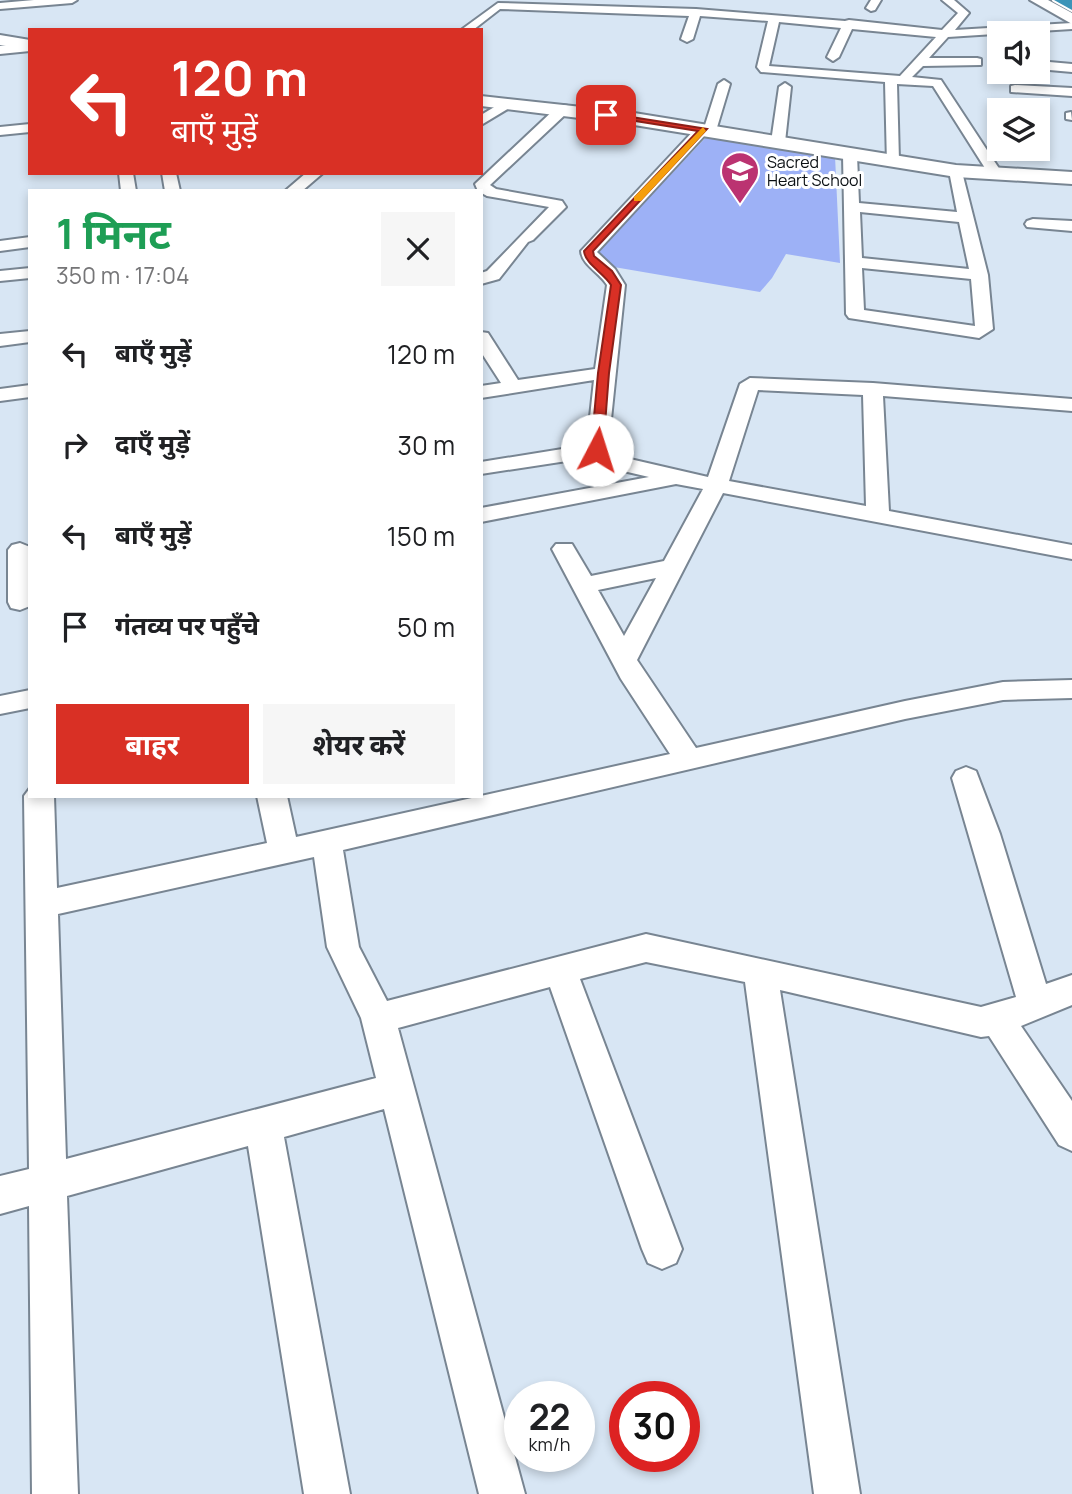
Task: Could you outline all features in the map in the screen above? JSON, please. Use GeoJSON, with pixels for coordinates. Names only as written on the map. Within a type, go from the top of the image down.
{"type":"FeatureCollection","features":[{"type":"Feature","properties":{"kind":"highway"},"geometry":{"type":"LineString","coordinates":[[1061,0],[1072,6]]}},
{"type":"Feature","properties":{"kind":"street"},"geometry":{"type":"LineString","coordinates":[[0,6],[72,0]]}},
{"type":"Feature","properties":{"kind":"street"},"geometry":{"type":"LineString","coordinates":[[892,161],[897,79],[919,62],[944,34],[953,17],[963,12],[947,0]]}},
{"type":"Feature","properties":{"kind":"street"},"geometry":{"type":"LineString","coordinates":[[1037,0],[1072,19]]}},
{"type":"Feature","properties":{"kind":"street"},"geometry":{"type":"LineString","coordinates":[[33,2],[34,16]]}},
{"type":"Feature","properties":{"kind":"street"},"geometry":{"type":"LineString","coordinates":[[469,28],[498,6],[696,12],[849,23],[944,34],[1072,26]]}},
{"type":"Feature","properties":{"kind":"street"},"geometry":{"type":"LineString","coordinates":[[858,7],[877,6]]}},
{"type":"Feature","properties":{"kind":"street"},"geometry":{"type":"LineString","coordinates":[[687,39],[696,12]]}},
{"type":"Feature","properties":{"kind":"street"},"geometry":{"type":"LineString","coordinates":[[775,17],[763,66],[765,69],[930,81],[940,85],[995,173]]}},
{"type":"Feature","properties":{"kind":"street"},"geometry":{"type":"LineString","coordinates":[[833,57],[849,23]]}},
{"type":"Feature","properties":{"kind":"street"},"geometry":{"type":"LineString","coordinates":[[0,40],[28,46]]}},
{"type":"Feature","properties":{"kind":"street"},"geometry":{"type":"LineString","coordinates":[[0,50],[28,46]]}},
{"type":"Feature","properties":{"kind":"street"},"geometry":{"type":"LineString","coordinates":[[919,62],[977,62]]}},
{"type":"Feature","properties":{"kind":"street"},"geometry":{"type":"LineString","coordinates":[[1050,66],[1072,68]]}},
{"type":"Feature","properties":{"kind":"street"},"geometry":{"type":"LineString","coordinates":[[597,450],[616,282],[589,257],[589,251],[707,130],[724,85]]}},
{"type":"Feature","properties":{"kind":"street"},"geometry":{"type":"LineString","coordinates":[[778,142],[785,87]]}},
{"type":"Feature","properties":{"kind":"street"},"geometry":{"type":"LineString","coordinates":[[1015,89],[1072,92]]}},
{"type":"Feature","properties":{"kind":"street"},"geometry":{"type":"LineString","coordinates":[[483,101],[563,109],[707,130],[956,171],[1072,178]]}},
{"type":"Feature","properties":{"kind":"street"},"geometry":{"type":"LineString","coordinates":[[483,120],[506,104]]}},
{"type":"Feature","properties":{"kind":"street"},"geometry":{"type":"LineString","coordinates":[[483,278],[493,275],[558,207],[557,204],[492,193],[484,189],[482,184],[563,109]]}},
{"type":"Feature","properties":{"kind":"street"},"geometry":{"type":"LineString","coordinates":[[0,131],[28,128]]}},
{"type":"Feature","properties":{"kind":"street"},"geometry":{"type":"LineString","coordinates":[[850,155],[856,315],[979,332],[984,329],[979,275],[956,171]]}},
{"type":"Feature","properties":{"kind":"street"},"geometry":{"type":"LineString","coordinates":[[295,189],[313,175]]}},
{"type":"Feature","properties":{"kind":"street"},"geometry":{"type":"LineString","coordinates":[[852,207],[966,218]]}},
{"type":"Feature","properties":{"kind":"street"},"geometry":{"type":"LineString","coordinates":[[1032,224],[1072,226]]}},
{"type":"Feature","properties":{"kind":"street"},"geometry":{"type":"LineString","coordinates":[[0,246],[28,242]]}},
{"type":"Feature","properties":{"kind":"street"},"geometry":{"type":"LineString","coordinates":[[853,262],[979,275]]}},
{"type":"Feature","properties":{"kind":"street"},"geometry":{"type":"LineString","coordinates":[[0,276],[28,273]]}},
{"type":"Feature","properties":{"kind":"street"},"geometry":{"type":"LineString","coordinates":[[0,340],[28,336]]}},
{"type":"Feature","properties":{"kind":"street"},"geometry":{"type":"LineString","coordinates":[[483,340],[513,387]]}},
{"type":"Feature","properties":{"kind":"street"},"geometry":{"type":"LineString","coordinates":[[483,392],[604,373]]}},
{"type":"Feature","properties":{"kind":"street"},"geometry":{"type":"LineString","coordinates":[[625,658],[716,486],[750,384],[873,388],[1072,405]]}},
{"type":"Feature","properties":{"kind":"street"},"geometry":{"type":"LineString","coordinates":[[873,388],[878,516]]}},
{"type":"Feature","properties":{"kind":"street"},"geometry":{"type":"LineString","coordinates":[[0,395],[28,391]]}},
{"type":"Feature","properties":{"kind":"street"},"geometry":{"type":"LineString","coordinates":[[483,468],[597,450],[610,461],[716,486],[1072,552]]}},
{"type":"Feature","properties":{"kind":"street"},"geometry":{"type":"LineString","coordinates":[[483,515],[680,478]]}},
{"type":"Feature","properties":{"kind":"street"},"geometry":{"type":"LineString","coordinates":[[564,549],[634,679],[689,760]]}},
{"type":"Feature","properties":{"kind":"street"},"geometry":{"type":"LineString","coordinates":[[16,603],[17,551]]}},
{"type":"Feature","properties":{"kind":"street"},"geometry":{"type":"LineString","coordinates":[[584,585],[671,567]]}},
{"type":"Feature","properties":{"kind":"street"},"geometry":{"type":"LineString","coordinates":[[43,904],[327,842],[477,802],[689,760],[982,695],[1025,689],[1072,689]]}},
{"type":"Feature","properties":{"kind":"street"},"geometry":{"type":"LineString","coordinates":[[0,705],[28,699]]}},
{"type":"Feature","properties":{"kind":"street"},"geometry":{"type":"LineString","coordinates":[[966,778],[991,847],[1035,1004]]}},
{"type":"Feature","properties":{"kind":"street"},"geometry":{"type":"LineString","coordinates":[[39,798],[50,1181],[55,1494]]}},
{"type":"Feature","properties":{"kind":"street"},"geometry":{"type":"LineString","coordinates":[[272,798],[284,851]]}},
{"type":"Feature","properties":{"kind":"street"},"geometry":{"type":"LineString","coordinates":[[327,842],[343,947],[378,1018],[502,1494]]}},
{"type":"Feature","properties":{"kind":"street"},"geometry":{"type":"LineString","coordinates":[[378,1018],[646,948],[760,971],[981,1022],[999,1022],[1072,990]]}},
{"type":"Feature","properties":{"kind":"street"},"geometry":{"type":"LineString","coordinates":[[560,970],[662,1250]]}},
{"type":"Feature","properties":{"kind":"street"},"geometry":{"type":"LineString","coordinates":[[760,971],[837,1494]]}},
{"type":"Feature","properties":{"kind":"street"},"geometry":{"type":"LineString","coordinates":[[999,1022],[1072,1133]]}},
{"type":"Feature","properties":{"kind":"street"},"geometry":{"type":"LineString","coordinates":[[0,1195],[397,1089]]}},
{"type":"Feature","properties":{"kind":"street"},"geometry":{"type":"LineString","coordinates":[[263,1125],[327,1494]]}},
{"type":"Feature","properties":{"kind":"building","name":"Sacred Heart School"},"geometry":{"type":"Polygon","coordinates":[[[709,134],[835,156],[840,263],[786,254],[760,292],[608,266],[596,254],[709,134]]]}},
{"type":"Feature","properties":{"kind":"slow traffic"},"geometry":{"type":"LineString","coordinates":[[638,199],[703,129]]}},
{"type":"Feature","properties":{"kind":"place","name":"Sacred Heart School"},"geometry":{"type":"Point","coordinates":[740,205]}},
{"type":"Feature","properties":{"kind":"route"},"geometry":{"type":"LineString","coordinates":[[597,450],[616,282],[588,254],[703,129],[606,115]]}}]}
